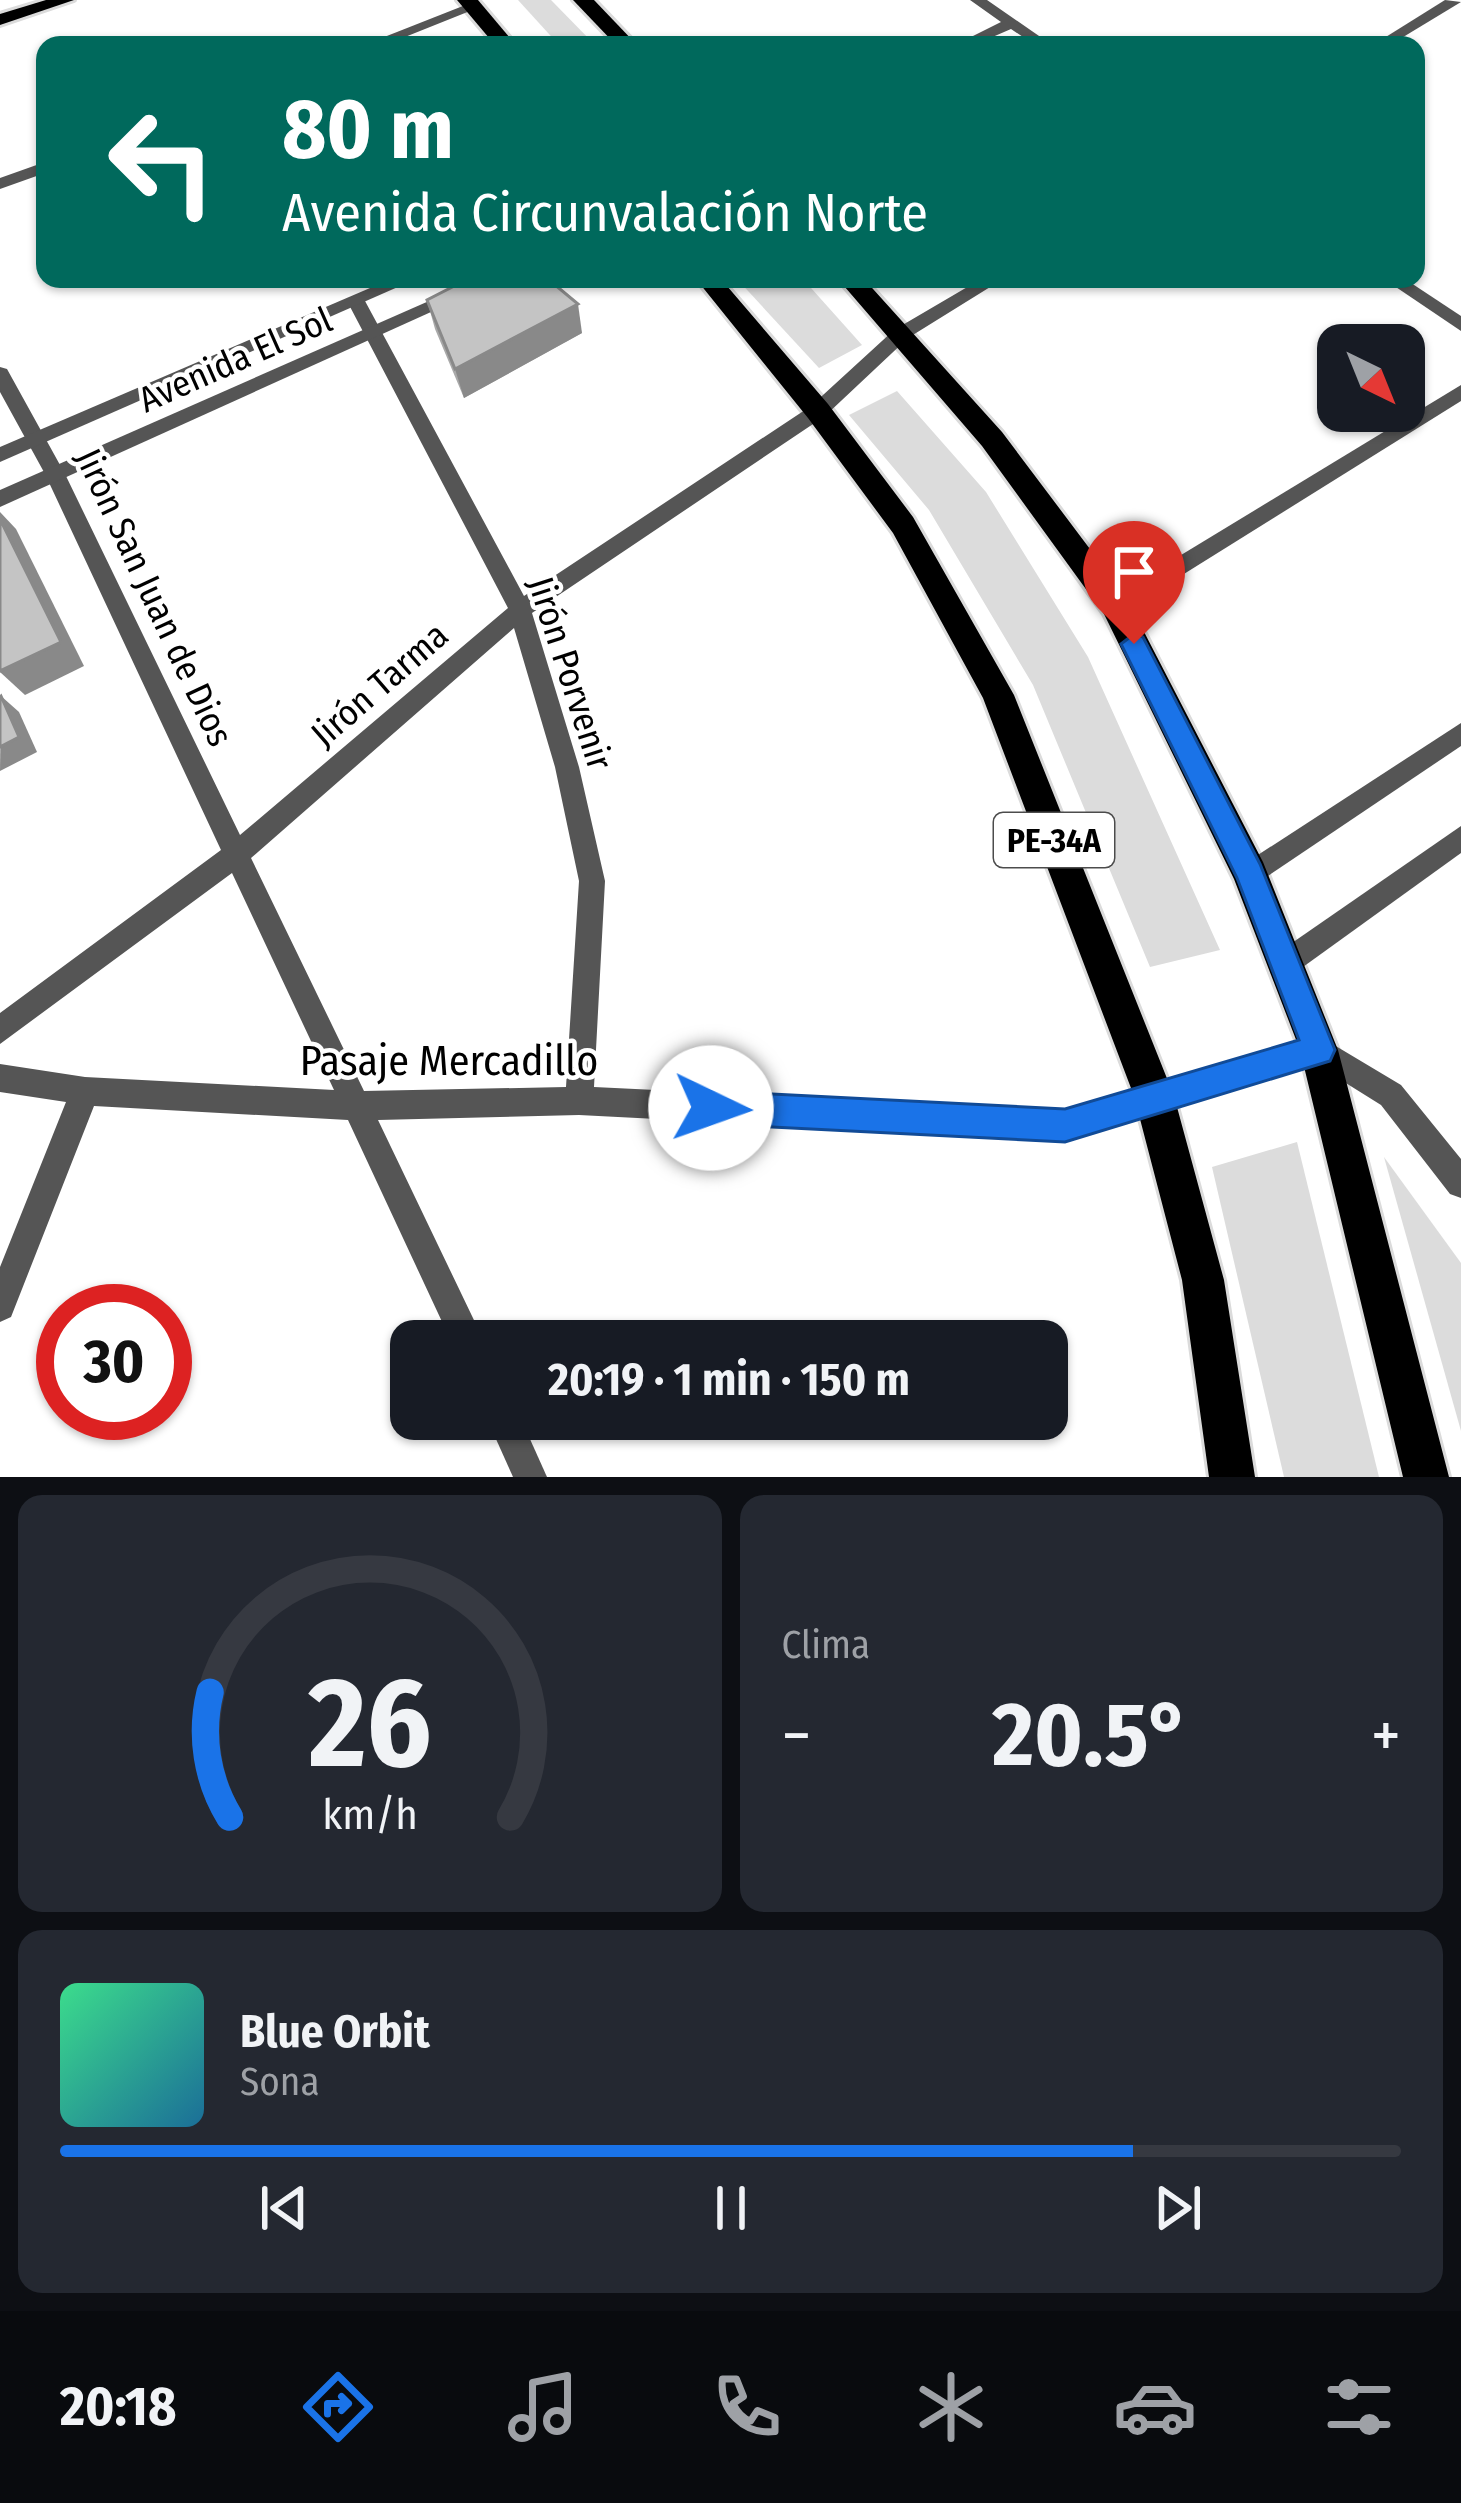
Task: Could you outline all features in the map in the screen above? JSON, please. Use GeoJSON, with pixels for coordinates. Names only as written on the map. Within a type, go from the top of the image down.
{"type":"FeatureCollection","features":[{"type":"Feature","properties":{"kind":"highway"},"geometry":{"type":"LineString","coordinates":[[583,0],[618,36]]}},
{"type":"Feature","properties":{"kind":"highway"},"geometry":{"type":"LineString","coordinates":[[470,3],[498,36]]}},
{"type":"Feature","properties":{"kind":"highway","name":"PE-34A"},"geometry":{"type":"LineString","coordinates":[[716,288],[818,410],[903,525],[998,695],[1154,1096],[1203,1280],[1232,1477]]}},
{"type":"Feature","properties":{"kind":"highway"},"geometry":{"type":"LineString","coordinates":[[858,288],[992,439],[1114,606],[1250,874],[1319,1050],[1426,1477]]}},
{"type":"Feature","properties":{"kind":"main road"},"geometry":{"type":"LineString","coordinates":[[0,20],[65,0]]}},
{"type":"Feature","properties":{"kind":"street"},"geometry":{"type":"LineString","coordinates":[[976,0],[1032,36]]}},
{"type":"Feature","properties":{"kind":"street"},"geometry":{"type":"LineString","coordinates":[[1418,0],[1461,19]]}},
{"type":"Feature","properties":{"kind":"street"},"geometry":{"type":"LineString","coordinates":[[1394,36],[1455,0]]}},
{"type":"Feature","properties":{"kind":"street"},"geometry":{"type":"LineString","coordinates":[[392,36],[470,3]]}},
{"type":"Feature","properties":{"kind":"street"},"geometry":{"type":"LineString","coordinates":[[982,36],[1012,23]]}},
{"type":"Feature","properties":{"kind":"street"},"geometry":{"type":"LineString","coordinates":[[0,184],[36,170]]}},
{"type":"Feature","properties":{"kind":"street","name":"Avenida El Sol"},"geometry":{"type":"LineString","coordinates":[[0,455],[386,288]]}},
{"type":"Feature","properties":{"kind":"street","name":"Avenida El Sol"},"geometry":{"type":"LineString","coordinates":[[0,499],[476,288]]}},
{"type":"Feature","properties":{"kind":"street","name":"Jirón Tarma"},"geometry":{"type":"LineString","coordinates":[[0,1030],[234,856],[520,610],[818,410],[901,334],[979,288]]}},
{"type":"Feature","properties":{"kind":"street"},"geometry":{"type":"LineString","coordinates":[[1406,288],[1461,325]]}},
{"type":"Feature","properties":{"kind":"street","name":"Jirón Porvenir"},"geometry":{"type":"LineString","coordinates":[[356,301],[520,610],[568,767],[592,880],[579,1102]]}},
{"type":"Feature","properties":{"kind":"street","name":"Jirón San Juan de Dios"},"geometry":{"type":"LineString","coordinates":[[0,374],[55,474],[458,1320]]}},
{"type":"Feature","properties":{"kind":"street"},"geometry":{"type":"LineString","coordinates":[[1114,606],[1461,392]]}},
{"type":"Feature","properties":{"kind":"street"},"geometry":{"type":"LineString","coordinates":[[1250,874],[1461,733]]}},
{"type":"Feature","properties":{"kind":"street"},"geometry":{"type":"LineString","coordinates":[[1286,963],[1461,838]]}},
{"type":"Feature","properties":{"kind":"street"},"geometry":{"type":"LineString","coordinates":[[1319,1050],[1391,1095],[1461,1183]]}},
{"type":"Feature","properties":{"kind":"street","name":"Pasaje Mercadillo"},"geometry":{"type":"LineString","coordinates":[[0,1078],[85,1091],[360,1106],[579,1102],[1065,1125],[1319,1050]]}},
{"type":"Feature","properties":{"kind":"street"},"geometry":{"type":"LineString","coordinates":[[0,1306],[85,1091]]}},
{"type":"Feature","properties":{"kind":"street"},"geometry":{"type":"LineString","coordinates":[[513,1440],[530,1477]]}},
{"type":"Feature","properties":{"kind":"shaded area"},"geometry":{"type":"Polygon","coordinates":[[[518,0],[551,0],[586,36],[551,36],[518,0]]]}},
{"type":"Feature","properties":{"kind":"shaded area"},"geometry":{"type":"Polygon","coordinates":[[[745,288],[811,288],[862,345],[819,368],[745,288]]]}},
{"type":"Feature","properties":{"kind":"shaded area"},"geometry":{"type":"Polygon","coordinates":[[[897,391],[986,492],[1088,657],[1220,950],[1150,967],[1033,685],[929,510],[849,415],[897,391]]]}},
{"type":"Feature","properties":{"kind":"shaded area"},"geometry":{"type":"Polygon","coordinates":[[[1297,1142],[1379,1477],[1284,1477],[1212,1167],[1297,1142]]]}},
{"type":"Feature","properties":{"kind":"shaded area"},"geometry":{"type":"Polygon","coordinates":[[[1384,1157],[1461,1263],[1461,1431],[1384,1157]]]}},
{"type":"Feature","properties":{"kind":"building"},"geometry":{"type":"Polygon","coordinates":[[[450,288],[559,288],[578,304],[455,369],[427,300],[450,288]]]}},
{"type":"Feature","properties":{"kind":"building"},"geometry":{"type":"Polygon","coordinates":[[[0,519],[61,642],[0,671],[0,519]]]}},
{"type":"Feature","properties":{"kind":"building"},"geometry":{"type":"Polygon","coordinates":[[[0,697],[19,737],[0,747],[0,697]]]}},
{"type":"Feature","properties":{"kind":"route"},"geometry":{"type":"LineString","coordinates":[[711,1108],[1065,1125],[1319,1050],[1250,874],[1134,644]]}}]}
